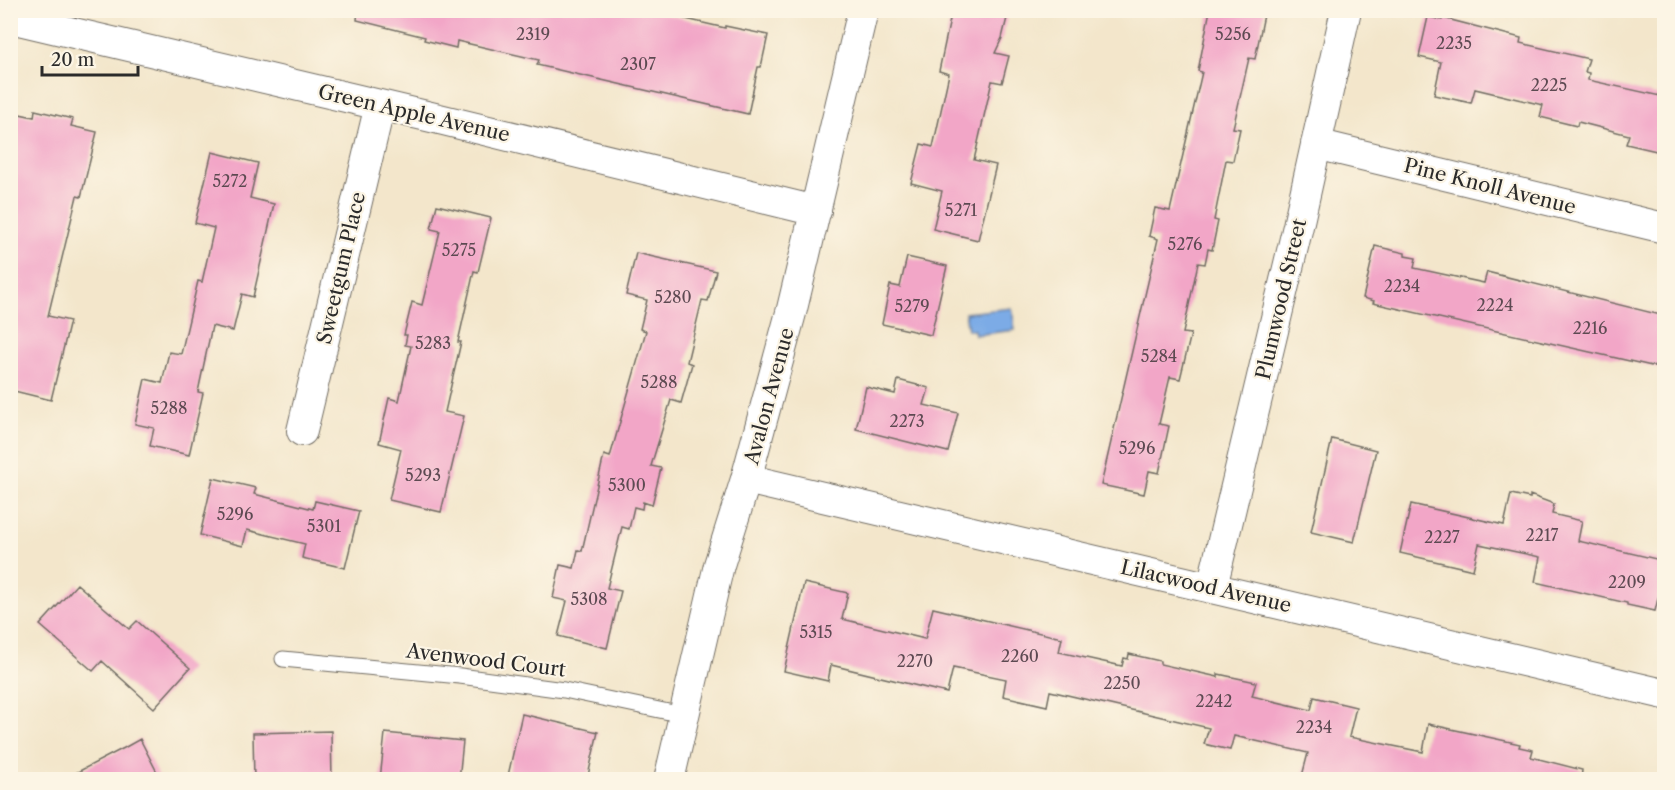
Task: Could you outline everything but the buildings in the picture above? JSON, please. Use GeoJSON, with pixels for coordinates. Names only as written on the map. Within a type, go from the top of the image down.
{"type":"FeatureCollection","features":[{"type":"Feature","properties":{"kind":"street","name":"Avalon Avenue"},"geometry":{"type":"LineString","coordinates":[[669,780],[719,565],[746,479],[792,309],[863,10]]}},
{"type":"Feature","properties":{"kind":"street","name":"Plumwood Street"},"geometry":{"type":"LineString","coordinates":[[1212,587],[1298,226],[1346,10]]}},
{"type":"Feature","properties":{"kind":"street","name":"Green Apple Avenue"},"geometry":{"type":"LineString","coordinates":[[10,18],[816,211]]}},
{"type":"Feature","properties":{"kind":"street","name":"Sweetgum Place"},"geometry":{"type":"LineString","coordinates":[[302,431],[380,105]]}},
{"type":"Feature","properties":{"kind":"street","name":"Pine Knoll Avenue"},"geometry":{"type":"LineString","coordinates":[[1316,144],[1665,228]]}},
{"type":"Feature","properties":{"kind":"street","name":"Lilacwood Avenue"},"geometry":{"type":"LineString","coordinates":[[746,479],[1665,694]]}},
{"type":"Feature","properties":{"kind":"lane","name":"Avenwood Court"},"geometry":{"type":"LineString","coordinates":[[283,659],[471,677],[564,690],[683,715]]}},
{"type":"Feature","properties":{"kind":"water"},"geometry":{"type":"Polygon","coordinates":[[[1012,308],[1015,330],[975,335],[974,330],[968,330],[965,313],[1012,308]]]}}]}
